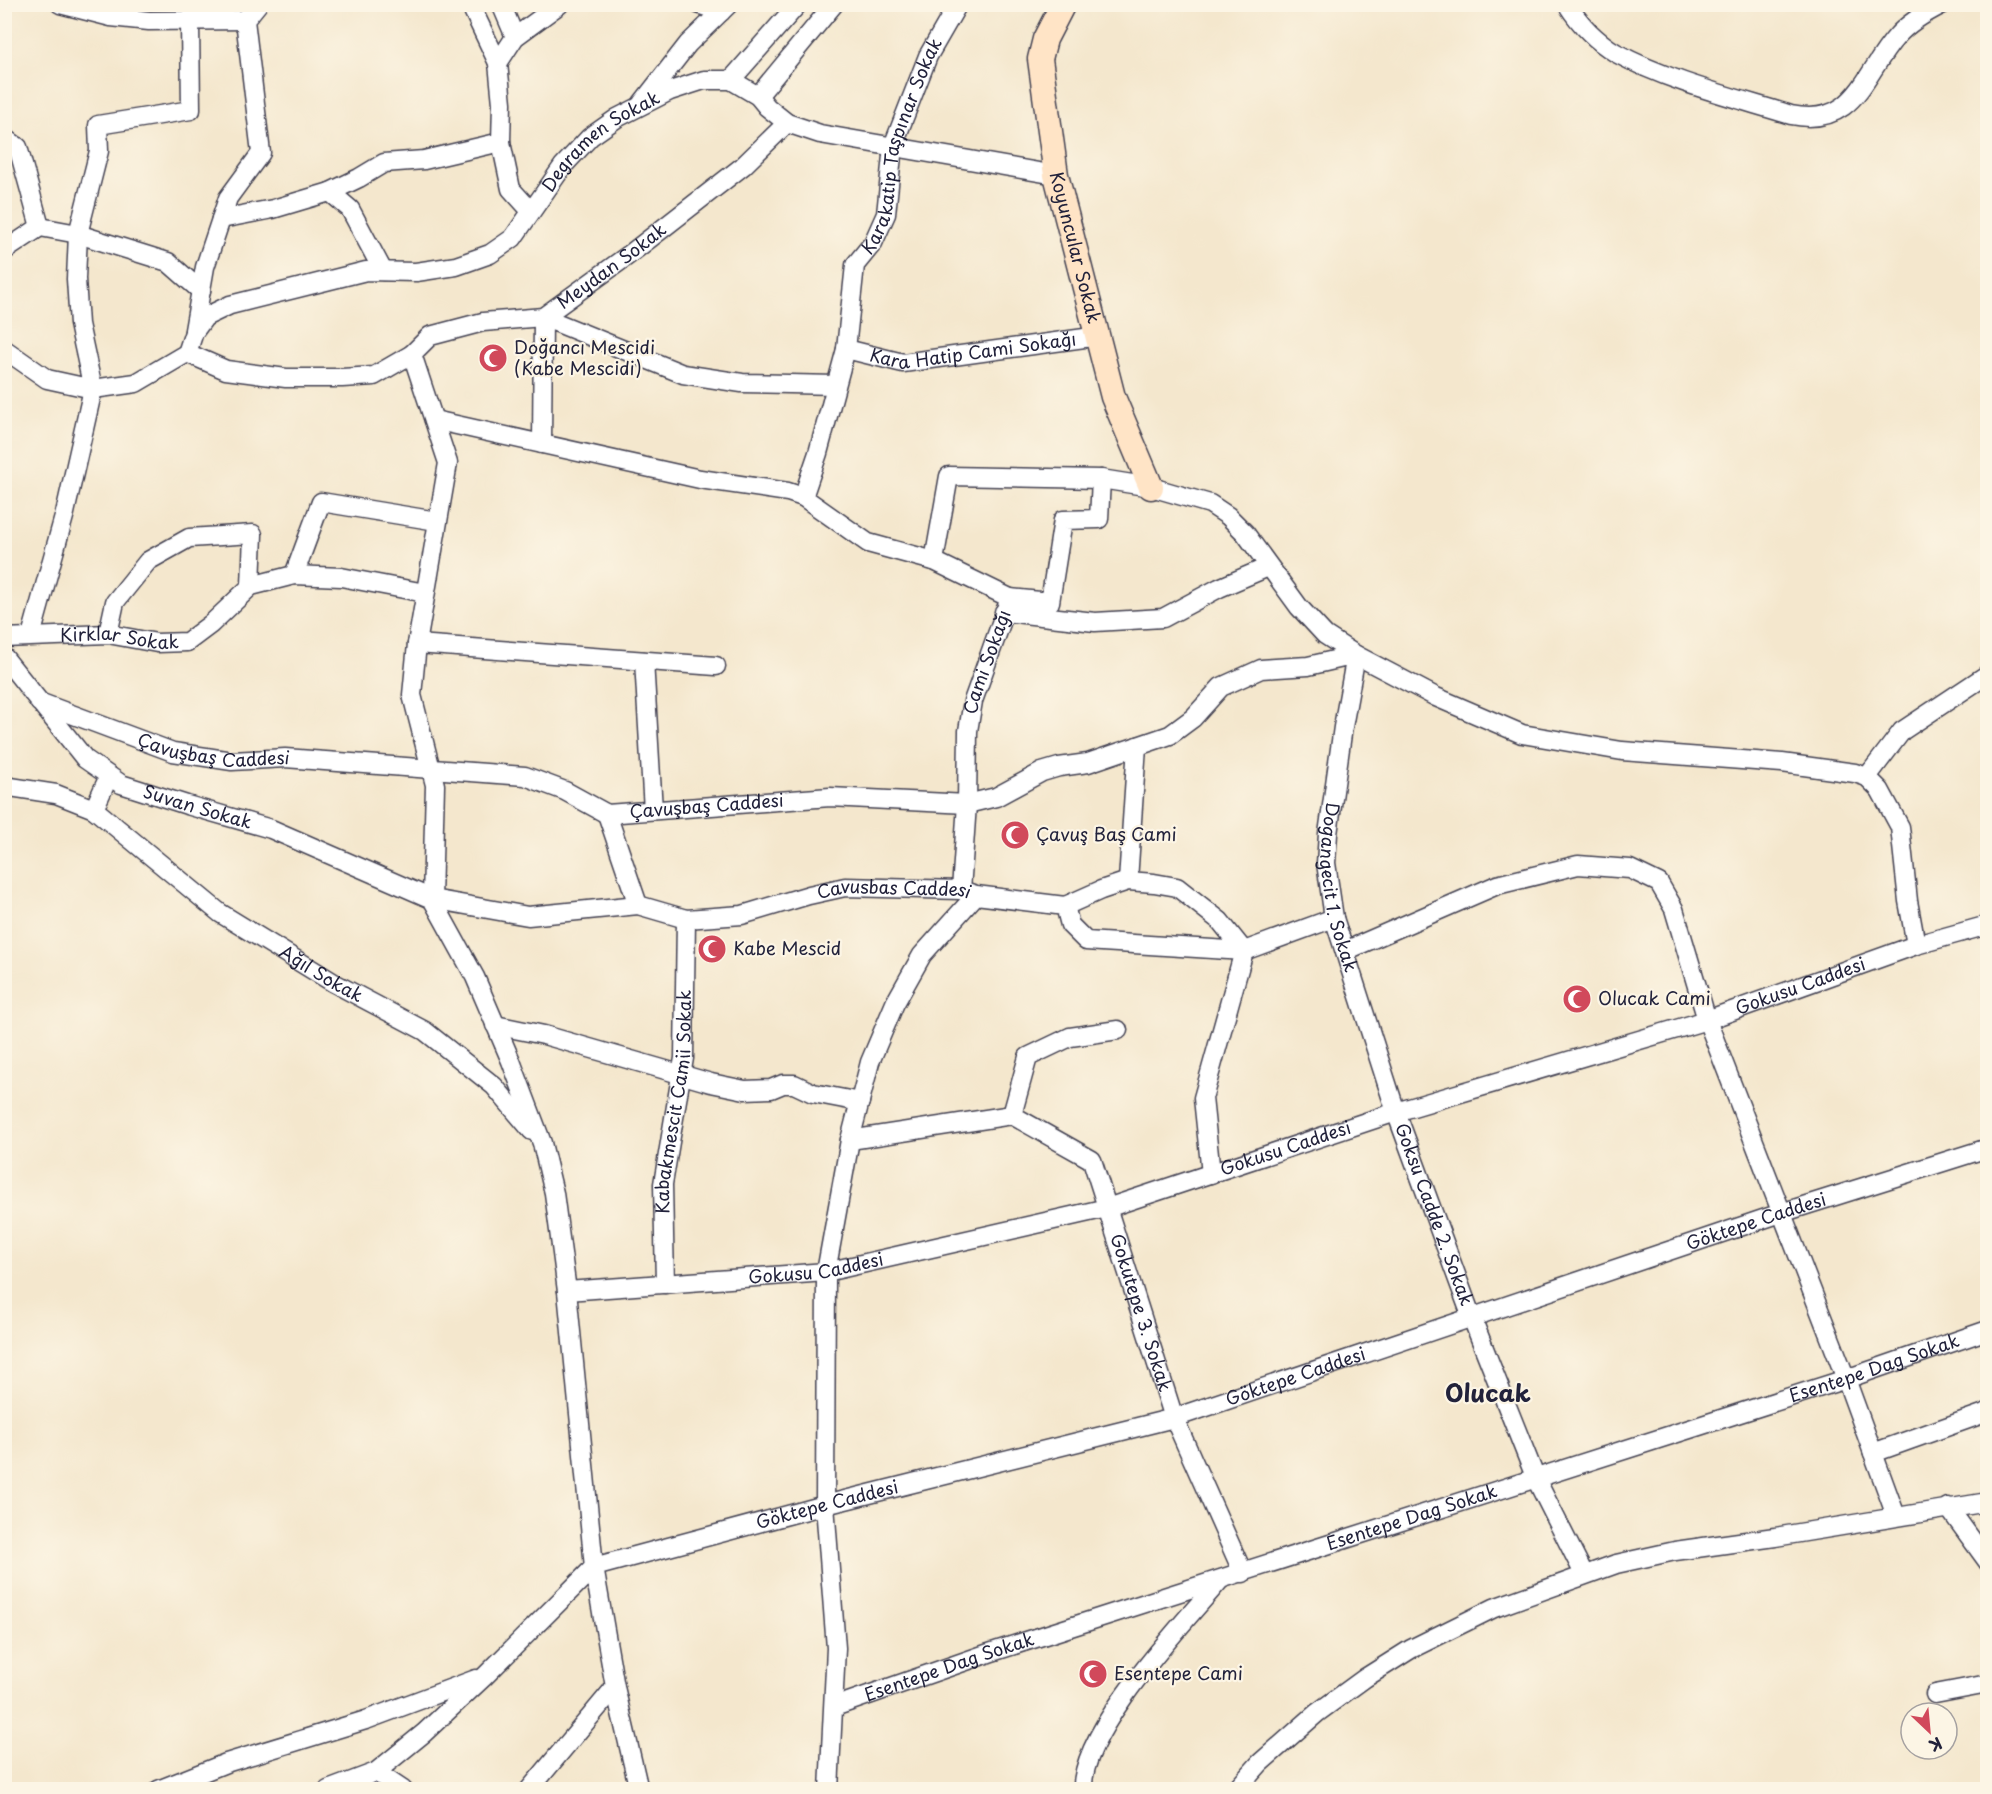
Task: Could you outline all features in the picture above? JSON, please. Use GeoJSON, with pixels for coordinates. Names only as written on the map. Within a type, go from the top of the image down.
{"type":"FeatureCollection","features":[{"type":"Feature","properties":{"kind":"street"},"geometry":{"type":"LineString","coordinates":[[60,4],[111,17],[149,21],[245,20]]}},
{"type":"Feature","properties":{"kind":"street"},"geometry":{"type":"LineString","coordinates":[[194,332],[205,267],[228,198],[261,153],[245,20],[258,4]]}},
{"type":"Feature","properties":{"kind":"street"},"geometry":{"type":"LineString","coordinates":[[470,4],[498,63],[502,104],[501,142],[511,189],[530,210]]}},
{"type":"Feature","properties":{"kind":"street"},"geometry":{"type":"LineString","coordinates":[[501,4],[515,38]]}},
{"type":"Feature","properties":{"kind":"street"},"geometry":{"type":"LineString","coordinates":[[498,63],[515,38],[560,4]]}},
{"type":"Feature","properties":{"kind":"street"},"geometry":{"type":"LineString","coordinates":[[698,4],[725,8]]}},
{"type":"Feature","properties":{"kind":"street"},"geometry":{"type":"LineString","coordinates":[[798,4],[731,80],[758,96],[767,107],[787,123],[820,134],[1056,175]]}},
{"type":"Feature","properties":{"kind":"street"},"geometry":{"type":"LineString","coordinates":[[758,96],[834,4]]}},
{"type":"Feature","properties":{"kind":"street","name":"Karakatip Taşpınar Sokak"},"geometry":{"type":"LineString","coordinates":[[803,497],[818,453],[846,349],[855,265],[873,243],[886,214],[893,146],[928,56],[958,4]]}},
{"type":"Feature","properties":{"kind":"street","name":"Koyuncular Sokak"},"geometry":{"type":"LineString","coordinates":[[1063,4],[1045,39],[1040,59],[1056,175],[1113,397],[1151,487]]}},
{"type":"Feature","properties":{"kind":"street"},"geometry":{"type":"LineString","coordinates":[[1567,4],[1584,26],[1616,52],[1668,76],[1791,115],[1812,118],[1845,107],[1856,96],[1897,36],[1925,14],[1943,4]]}},
{"type":"Feature","properties":{"kind":"street"},"geometry":{"type":"LineString","coordinates":[[639,107],[688,44],[725,8]]}},
{"type":"Feature","properties":{"kind":"street"},"geometry":{"type":"LineString","coordinates":[[31,636],[65,513],[93,389],[79,324],[76,279],[78,234],[99,151],[98,125],[191,110],[190,21]]}},
{"type":"Feature","properties":{"kind":"street","name":"Degramen Sokak"},"geometry":{"type":"LineString","coordinates":[[187,353],[194,332],[205,317],[230,305],[366,271],[416,272],[456,266],[490,254],[513,238],[530,210],[563,166],[590,137],[616,118],[670,92],[704,80],[731,80]]}},
{"type":"Feature","properties":{"kind":"street","name":"Meydan Sokak"},"geometry":{"type":"LineString","coordinates":[[187,353],[226,370],[286,378],[374,376],[412,354],[429,336],[483,322],[543,317],[630,254],[743,166],[787,123]]}},
{"type":"Feature","properties":{"kind":"street"},"geometry":{"type":"LineString","coordinates":[[4,137],[18,147],[39,226]]}},
{"type":"Feature","properties":{"kind":"street"},"geometry":{"type":"LineString","coordinates":[[221,219],[273,209],[330,192],[384,163],[424,160],[501,142]]}},
{"type":"Feature","properties":{"kind":"street"},"geometry":{"type":"LineString","coordinates":[[330,192],[350,209],[383,271]]}},
{"type":"Feature","properties":{"kind":"street"},"geometry":{"type":"LineString","coordinates":[[4,251],[39,226],[78,234],[168,262],[201,291]]}},
{"type":"Feature","properties":{"kind":"street"},"geometry":{"type":"LineString","coordinates":[[542,444],[543,317],[683,374],[742,383],[836,385]]}},
{"type":"Feature","properties":{"kind":"street","name":"Kara Hatip Cami Sokağı"},"geometry":{"type":"LineString","coordinates":[[846,349],[903,363],[1099,336]]}},
{"type":"Feature","properties":{"kind":"street"},"geometry":{"type":"LineString","coordinates":[[4,349],[47,379],[93,389],[136,383],[187,353]]}},
{"type":"Feature","properties":{"kind":"street"},"geometry":{"type":"LineString","coordinates":[[412,354],[448,463],[417,644],[412,695],[435,785],[432,900],[475,977],[495,1025],[542,1143],[554,1193],[567,1291],[594,1567],[615,1687],[639,1790]]}},
{"type":"Feature","properties":{"kind":"street"},"geometry":{"type":"LineString","coordinates":[[434,420],[699,479],[788,492],[803,497],[868,543],[934,561],[1007,605],[1095,622],[1163,618],[1219,588],[1268,567]]}},
{"type":"Feature","properties":{"kind":"street"},"geometry":{"type":"LineString","coordinates":[[934,561],[949,476],[1101,479],[1151,487],[1210,504],[1228,516],[1245,533],[1299,607],[1325,635],[1356,655],[1436,697],[1522,734],[1622,751],[1782,764],[1855,773],[1867,777],[1880,790],[1900,827],[1908,901],[1916,945]]}},
{"type":"Feature","properties":{"kind":"street","name":"Cami Sokağı"},"geometry":{"type":"LineString","coordinates":[[969,893],[968,731],[972,701],[1007,605],[1050,602],[1063,520],[1099,519],[1101,479]]}},
{"type":"Feature","properties":{"kind":"street"},"geometry":{"type":"LineString","coordinates":[[294,575],[321,502],[438,521]]}},
{"type":"Feature","properties":{"kind":"street"},"geometry":{"type":"LineString","coordinates":[[108,634],[115,602],[148,561],[189,538],[253,534],[251,586]]}},
{"type":"Feature","properties":{"kind":"street","name":"Kirklar Sokak"},"geometry":{"type":"LineString","coordinates":[[4,638],[108,634],[157,644],[187,642],[211,624],[251,586],[294,575],[341,577],[425,593]]}},
{"type":"Feature","properties":{"kind":"street"},"geometry":{"type":"LineString","coordinates":[[417,644],[716,666]]}},
{"type":"Feature","properties":{"kind":"street","name":"Çavuşbaş Caddesi"},"geometry":{"type":"LineString","coordinates":[[39,702],[173,752],[232,761],[285,758],[525,776],[565,791],[608,814],[830,797],[967,804],[996,797],[1042,772],[1059,767],[1088,764],[1170,735],[1193,718],[1221,687],[1261,669],[1308,666],[1356,655]]}},
{"type":"Feature","properties":{"kind":"street","name":"Dogangecit 1. Sokak"},"geometry":{"type":"LineString","coordinates":[[1356,655],[1343,727],[1326,863],[1335,918],[1396,1112]]}},
{"type":"Feature","properties":{"kind":"street","name":"Suvan Sokak"},"geometry":{"type":"LineString","coordinates":[[4,657],[85,759],[121,784],[187,806],[271,829],[432,900]]}},
{"type":"Feature","properties":{"kind":"street"},"geometry":{"type":"LineString","coordinates":[[644,661],[653,810]]}},
{"type":"Feature","properties":{"kind":"street"},"geometry":{"type":"LineString","coordinates":[[1867,777],[1902,731],[1988,674]]}},
{"type":"Feature","properties":{"kind":"street"},"geometry":{"type":"LineString","coordinates":[[1128,881],[1137,746]]}},
{"type":"Feature","properties":{"kind":"street"},"geometry":{"type":"LineString","coordinates":[[94,809],[109,776]]}},
{"type":"Feature","properties":{"kind":"street","name":"Ağıl Sokak"},"geometry":{"type":"LineString","coordinates":[[4,786],[56,794],[94,809],[220,913],[334,983],[425,1031],[494,1086],[542,1143]]}},
{"type":"Feature","properties":{"kind":"street"},"geometry":{"type":"LineString","coordinates":[[608,814],[638,904]]}},
{"type":"Feature","properties":{"kind":"street"},"geometry":{"type":"LineString","coordinates":[[1345,951],[1497,885],[1578,865],[1630,869],[1659,883],[1674,909],[1707,1020],[1896,1516]]}},
{"type":"Feature","properties":{"kind":"street"},"geometry":{"type":"LineString","coordinates":[[1244,951],[1220,921],[1177,887],[1128,881],[1065,906],[1070,925],[1086,941],[1244,951],[1335,918]]}},
{"type":"Feature","properties":{"kind":"street","name":"Cavusbas Caddesi"},"geometry":{"type":"LineString","coordinates":[[432,900],[528,916],[638,904],[686,919],[742,915],[845,887],[969,893],[1065,906]]}},
{"type":"Feature","properties":{"kind":"street"},"geometry":{"type":"LineString","coordinates":[[829,1790],[836,1648],[825,1505],[826,1272],[850,1140],[870,1062],[895,1003],[922,955],[969,893]]}},
{"type":"Feature","properties":{"kind":"street","name":"Kabakmescit Camii Sokak"},"geometry":{"type":"LineString","coordinates":[[665,1284],[663,1184],[684,1058],[686,919]]}},
{"type":"Feature","properties":{"kind":"street","name":"Gokusu Caddesi"},"geometry":{"type":"LineString","coordinates":[[567,1291],[826,1272],[1107,1208],[1396,1112],[1707,1020],[1916,945],[1988,924]]}},
{"type":"Feature","properties":{"kind":"street"},"geometry":{"type":"LineString","coordinates":[[1211,1174],[1203,1098],[1244,951]]}},
{"type":"Feature","properties":{"kind":"street"},"geometry":{"type":"LineString","coordinates":[[495,1025],[555,1038],[682,1075],[745,1090],[771,1089],[783,1084],[794,1084],[813,1093],[860,1102]]}},
{"type":"Feature","properties":{"kind":"street"},"geometry":{"type":"LineString","coordinates":[[850,1140],[1012,1115],[1028,1057],[1070,1037],[1118,1030]]}},
{"type":"Feature","properties":{"kind":"street","name":"Goksu Cadde 2. Sokak"},"geometry":{"type":"LineString","coordinates":[[1396,1112],[1472,1318],[1536,1479],[1584,1574]]}},
{"type":"Feature","properties":{"kind":"street","name":"Gokutepe 3. Sokak"},"geometry":{"type":"LineString","coordinates":[[1012,1115],[1092,1160],[1174,1418],[1243,1573]]}},
{"type":"Feature","properties":{"kind":"street","name":"Göktepe Caddesi"},"geometry":{"type":"LineString","coordinates":[[594,1567],[825,1505],[1174,1418],[1781,1213],[1988,1148]]}},
{"type":"Feature","properties":{"kind":"street","name":"Esentepe Dag Sokak"},"geometry":{"type":"LineString","coordinates":[[834,1707],[989,1653],[1846,1380],[1988,1330]]}},
{"type":"Feature","properties":{"kind":"street"},"geometry":{"type":"LineString","coordinates":[[1873,1453],[1988,1412]]}},
{"type":"Feature","properties":{"kind":"street"},"geometry":{"type":"LineString","coordinates":[[1236,1790],[1260,1763],[1317,1713],[1365,1678],[1410,1649],[1494,1608],[1616,1563],[1675,1551],[1988,1502]]}},
{"type":"Feature","properties":{"kind":"street"},"geometry":{"type":"LineString","coordinates":[[1948,1508],[1988,1562]]}},
{"type":"Feature","properties":{"kind":"street"},"geometry":{"type":"LineString","coordinates":[[328,1790],[376,1772],[424,1732],[484,1677],[594,1567]]}},
{"type":"Feature","properties":{"kind":"street"},"geometry":{"type":"LineString","coordinates":[[1083,1790],[1090,1753],[1118,1704],[1220,1580]]}},
{"type":"Feature","properties":{"kind":"street"},"geometry":{"type":"LineString","coordinates":[[158,1790],[226,1763],[366,1720],[484,1677]]}},
{"type":"Feature","properties":{"kind":"street"},"geometry":{"type":"LineString","coordinates":[[1935,1694],[1988,1684]]}},
{"type":"Feature","properties":{"kind":"street"},"geometry":{"type":"LineString","coordinates":[[529,1790],[615,1687]]}},
{"type":"Feature","properties":{"kind":"street"},"geometry":{"type":"LineString","coordinates":[[376,1772],[403,1790]]}},
{"type":"Feature","properties":{"kind":"place","name":"Doğancı Mescidi (Kabe Mescidi)"},"geometry":{"type":"Point","coordinates":[493,358]}},
{"type":"Feature","properties":{"kind":"place","name":"Çavuş Baş Cami"},"geometry":{"type":"Point","coordinates":[1015,835]}},
{"type":"Feature","properties":{"kind":"place","name":"Kabe Mescid"},"geometry":{"type":"Point","coordinates":[712,949]}},
{"type":"Feature","properties":{"kind":"place","name":"Olucak Cami"},"geometry":{"type":"Point","coordinates":[1577,999]}},
{"type":"Feature","properties":{"kind":"place","name":"Esentepe Cami"},"geometry":{"type":"Point","coordinates":[1093,1674]}},
{"type":"Feature","properties":{"kind":"district","name":"Olucak"},"geometry":{"type":"Point","coordinates":[1488,1394]}}]}
